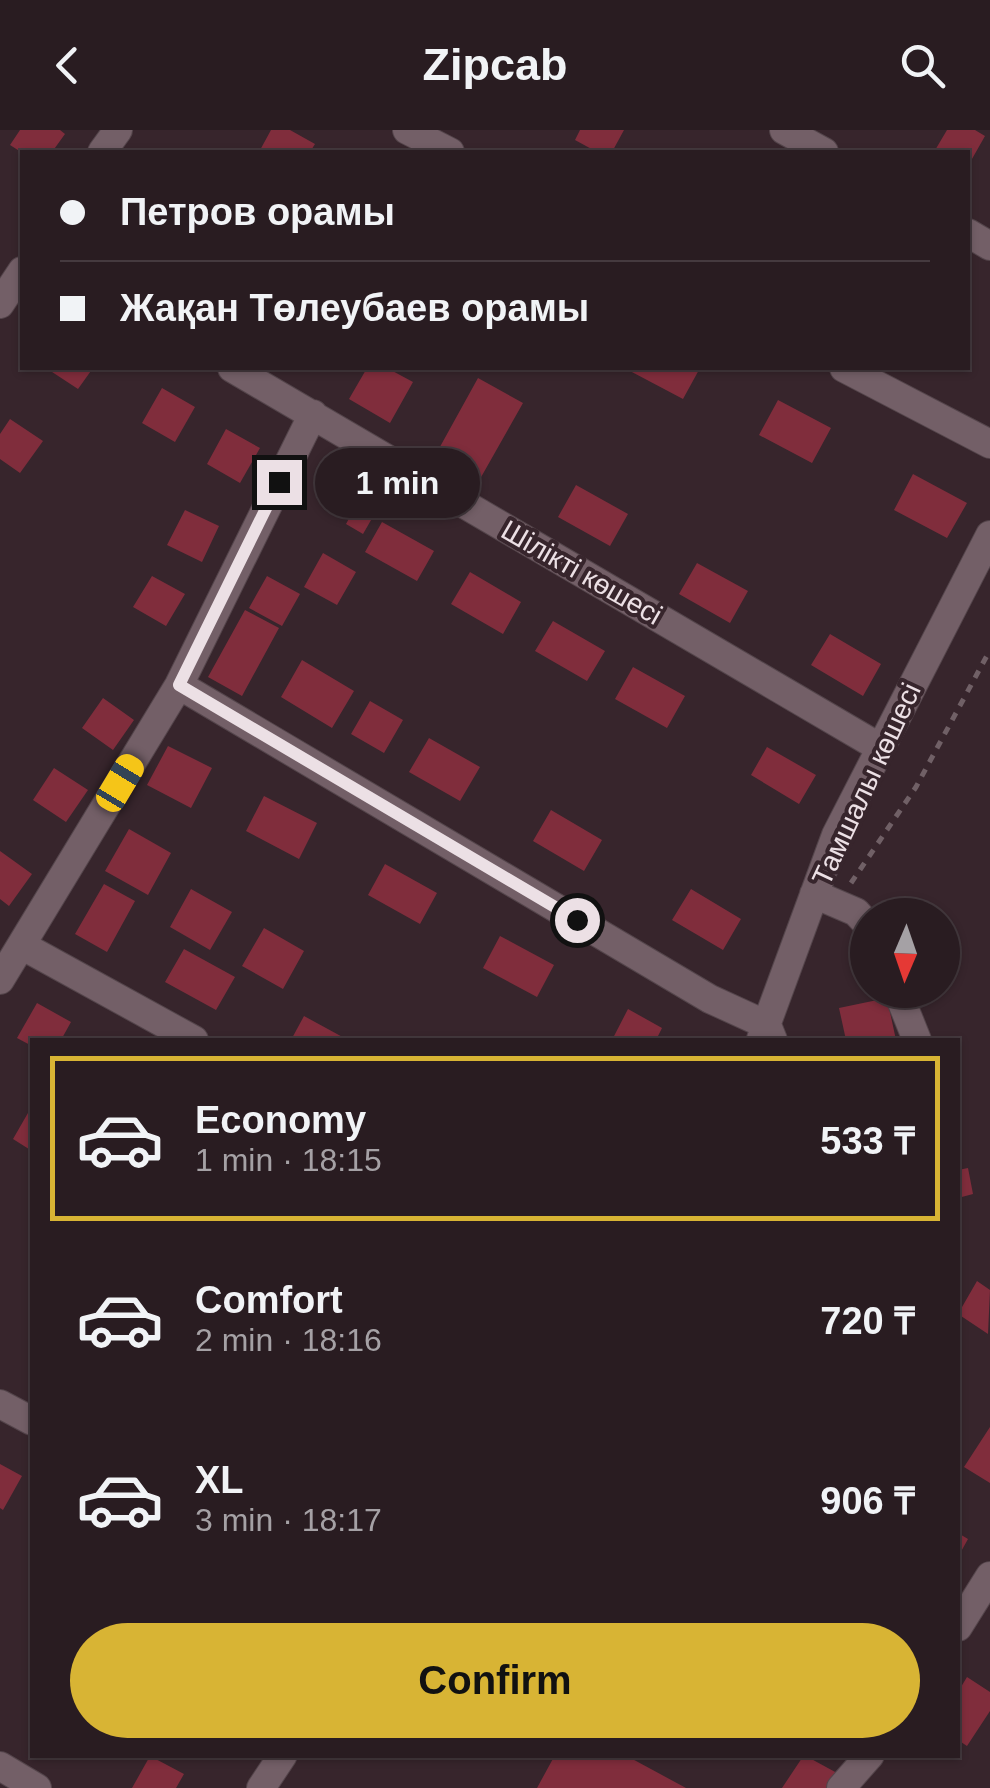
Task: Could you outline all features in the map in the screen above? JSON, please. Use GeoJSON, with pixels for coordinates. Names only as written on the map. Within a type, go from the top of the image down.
{"type":"FeatureCollection","features":[{"type":"Feature","properties":{"kind":"street"},"geometry":{"type":"LineString","coordinates":[[408,130],[446,150]]}},
{"type":"Feature","properties":{"kind":"street"},"geometry":{"type":"LineString","coordinates":[[784,130],[820,150]]}},
{"type":"Feature","properties":{"kind":"street"},"geometry":{"type":"LineString","coordinates":[[0,304],[20,273]]}},
{"type":"Feature","properties":{"kind":"street","name":"Шілікті көшесі"},"geometry":{"type":"LineString","coordinates":[[235,370],[879,747]]}},
{"type":"Feature","properties":{"kind":"street"},"geometry":{"type":"LineString","coordinates":[[848,370],[990,444]]}},
{"type":"Feature","properties":{"kind":"street"},"geometry":{"type":"LineString","coordinates":[[0,980],[179,685],[312,414]]}},
{"type":"Feature","properties":{"kind":"street","name":"Тамшалы көшесі"},"geometry":{"type":"LineString","coordinates":[[767,1035],[826,899],[836,835],[990,535]]}},
{"type":"Feature","properties":{"kind":"street"},"geometry":{"type":"LineString","coordinates":[[179,685],[767,1035]]}},
{"type":"Feature","properties":{"kind":"street"},"geometry":{"type":"LineString","coordinates":[[826,899],[850,909]]}},
{"type":"Feature","properties":{"kind":"street"},"geometry":{"type":"LineString","coordinates":[[23,946],[190,1038]]}},
{"type":"Feature","properties":{"kind":"street"},"geometry":{"type":"LineString","coordinates":[[904,1008],[915,1038]]}},
{"type":"Feature","properties":{"kind":"street"},"geometry":{"type":"LineString","coordinates":[[0,1404],[30,1420]]}},
{"type":"Feature","properties":{"kind":"street"},"geometry":{"type":"LineString","coordinates":[[960,1624],[990,1576]]}},
{"type":"Feature","properties":{"kind":"street"},"geometry":{"type":"LineString","coordinates":[[260,1788],[281,1758]]}},
{"type":"Feature","properties":{"kind":"street"},"geometry":{"type":"LineString","coordinates":[[840,1788],[867,1758]]}},
{"type":"Feature","properties":{"kind":"street"},"geometry":{"type":"LineString","coordinates":[[0,1766],[37,1788]]}},
{"type":"Feature","properties":{"kind":"path"},"geometry":{"type":"LineString","coordinates":[[826,899],[916,787],[990,650]]}},
{"type":"Feature","properties":{"kind":"building"},"geometry":{"type":"Polygon","coordinates":[[[20,130],[60,130],[65,134],[53,150],[20,151],[10,145],[20,130]]]}},
{"type":"Feature","properties":{"kind":"building"},"geometry":{"type":"Polygon","coordinates":[[[271,130],[290,130],[315,144],[311,150],[260,150],[271,130]]]}},
{"type":"Feature","properties":{"kind":"building"},"geometry":{"type":"Polygon","coordinates":[[[580,130],[624,130],[613,150],[593,150],[575,140],[580,130]]]}},
{"type":"Feature","properties":{"kind":"building"},"geometry":{"type":"Polygon","coordinates":[[[947,130],[975,130],[985,136],[970,162],[970,150],[935,150],[947,130]]]}},
{"type":"Feature","properties":{"kind":"building"},"geometry":{"type":"Polygon","coordinates":[[[49,370],[92,370],[78,389],[49,370]]]}},
{"type":"Feature","properties":{"kind":"building"},"geometry":{"type":"Polygon","coordinates":[[[366,370],[391,370],[413,382],[390,423],[349,399],[366,370]]]}},
{"type":"Feature","properties":{"kind":"building"},"geometry":{"type":"Polygon","coordinates":[[[631,370],[699,370],[683,399],[631,370]]]}},
{"type":"Feature","properties":{"kind":"building"},"geometry":{"type":"Polygon","coordinates":[[[478,378],[523,403],[480,479],[436,454],[478,378]]]}},
{"type":"Feature","properties":{"kind":"building"},"geometry":{"type":"Polygon","coordinates":[[[162,388],[195,407],[175,442],[142,423],[162,388]]]}},
{"type":"Feature","properties":{"kind":"building"},"geometry":{"type":"Polygon","coordinates":[[[778,400],[831,428],[812,463],[759,435],[778,400]]]}},
{"type":"Feature","properties":{"kind":"building"},"geometry":{"type":"Polygon","coordinates":[[[10,419],[43,441],[20,473],[0,459],[0,434],[10,419]]]}},
{"type":"Feature","properties":{"kind":"building"},"geometry":{"type":"Polygon","coordinates":[[[226,429],[260,448],[240,483],[207,464],[226,429]]]}},
{"type":"Feature","properties":{"kind":"building"},"geometry":{"type":"Polygon","coordinates":[[[913,474],[967,503],[947,538],[894,510],[913,474]]]}},
{"type":"Feature","properties":{"kind":"building"},"geometry":{"type":"Polygon","coordinates":[[[576,485],[628,514],[610,546],[558,517],[576,485]]]}},
{"type":"Feature","properties":{"kind":"building"},"geometry":{"type":"Polygon","coordinates":[[[364,491],[382,501],[363,534],[346,524],[364,491]]]}},
{"type":"Feature","properties":{"kind":"building"},"geometry":{"type":"Polygon","coordinates":[[[185,510],[219,526],[202,562],[167,545],[185,510]]]}},
{"type":"Feature","properties":{"kind":"building"},"geometry":{"type":"Polygon","coordinates":[[[382,522],[434,551],[417,581],[365,552],[382,522]]]}},
{"type":"Feature","properties":{"kind":"building"},"geometry":{"type":"Polygon","coordinates":[[[323,553],[356,572],[337,605],[304,587],[323,553]]]}},
{"type":"Feature","properties":{"kind":"building"},"geometry":{"type":"Polygon","coordinates":[[[697,563],[748,591],[730,623],[679,594],[697,563]]]}},
{"type":"Feature","properties":{"kind":"building"},"geometry":{"type":"Polygon","coordinates":[[[470,572],[521,602],[503,634],[451,604],[470,572]]]}},
{"type":"Feature","properties":{"kind":"building"},"geometry":{"type":"Polygon","coordinates":[[[152,576],[185,594],[166,626],[133,607],[152,576]]]}},
{"type":"Feature","properties":{"kind":"building"},"geometry":{"type":"Polygon","coordinates":[[[267,576],[300,594],[282,626],[249,608],[267,576]]]}},
{"type":"Feature","properties":{"kind":"building"},"geometry":{"type":"Polygon","coordinates":[[[245,610],[279,628],[242,696],[208,677],[245,610]]]}},
{"type":"Feature","properties":{"kind":"building"},"geometry":{"type":"Polygon","coordinates":[[[553,621],[605,651],[587,681],[535,651],[553,621]]]}},
{"type":"Feature","properties":{"kind":"building"},"geometry":{"type":"Polygon","coordinates":[[[830,634],[881,664],[863,696],[811,665],[830,634]]]}},
{"type":"Feature","properties":{"kind":"building"},"geometry":{"type":"Polygon","coordinates":[[[302,660],[354,691],[332,728],[281,697],[302,660]]]}},
{"type":"Feature","properties":{"kind":"building"},"geometry":{"type":"Polygon","coordinates":[[[633,667],[685,696],[667,728],[615,699],[633,667]]]}},
{"type":"Feature","properties":{"kind":"building"},"geometry":{"type":"Polygon","coordinates":[[[103,698],[134,720],[113,750],[82,728],[103,698]]]}},
{"type":"Feature","properties":{"kind":"building"},"geometry":{"type":"Polygon","coordinates":[[[370,701],[403,720],[384,753],[351,734],[370,701]]]}},
{"type":"Feature","properties":{"kind":"building"},"geometry":{"type":"Polygon","coordinates":[[[429,738],[480,767],[460,801],[409,772],[429,738]]]}},
{"type":"Feature","properties":{"kind":"building"},"geometry":{"type":"Polygon","coordinates":[[[168,746],[212,768],[191,808],[147,785],[168,746]]]}},
{"type":"Feature","properties":{"kind":"building"},"geometry":{"type":"Polygon","coordinates":[[[767,747],[816,775],[799,804],[751,775],[767,747]]]}},
{"type":"Feature","properties":{"kind":"building"},"geometry":{"type":"Polygon","coordinates":[[[54,768],[88,790],[66,822],[33,800],[54,768]]]}},
{"type":"Feature","properties":{"kind":"building"},"geometry":{"type":"Polygon","coordinates":[[[264,796],[317,823],[299,859],[246,831],[264,796]]]}},
{"type":"Feature","properties":{"kind":"building"},"geometry":{"type":"Polygon","coordinates":[[[551,810],[602,840],[584,871],[533,841],[551,810]]]}},
{"type":"Feature","properties":{"kind":"building"},"geometry":{"type":"Polygon","coordinates":[[[129,829],[171,853],[148,895],[105,871],[129,829]]]}},
{"type":"Feature","properties":{"kind":"building"},"geometry":{"type":"Polygon","coordinates":[[[0,851],[32,874],[9,906],[0,899],[0,851]]]}},
{"type":"Feature","properties":{"kind":"building"},"geometry":{"type":"Polygon","coordinates":[[[385,864],[437,893],[420,924],[368,895],[385,864]]]}},
{"type":"Feature","properties":{"kind":"building"},"geometry":{"type":"Polygon","coordinates":[[[104,884],[135,901],[107,952],[75,934],[104,884]]]}},
{"type":"Feature","properties":{"kind":"building"},"geometry":{"type":"Polygon","coordinates":[[[191,889],[232,912],[210,950],[170,927],[191,889]]]}},
{"type":"Feature","properties":{"kind":"building"},"geometry":{"type":"Polygon","coordinates":[[[691,889],[741,919],[723,950],[672,920],[691,889]]]}},
{"type":"Feature","properties":{"kind":"building"},"geometry":{"type":"Polygon","coordinates":[[[264,928],[304,951],[283,989],[242,966],[264,928]]]}},
{"type":"Feature","properties":{"kind":"building"},"geometry":{"type":"Polygon","coordinates":[[[500,936],[554,965],[537,997],[483,968],[500,936]]]}},
{"type":"Feature","properties":{"kind":"building"},"geometry":{"type":"Polygon","coordinates":[[[184,949],[235,977],[216,1010],[165,982],[184,949]]]}},
{"type":"Feature","properties":{"kind":"building"},"geometry":{"type":"Polygon","coordinates":[[[37,1003],[71,1022],[62,1038],[30,1038],[30,1045],[17,1038],[37,1003]]]}},
{"type":"Feature","properties":{"kind":"building"},"geometry":{"type":"Polygon","coordinates":[[[839,1008],[889,1008],[896,1038],[846,1038],[839,1008]]]}},
{"type":"Feature","properties":{"kind":"building"},"geometry":{"type":"Polygon","coordinates":[[[628,1009],[662,1028],[657,1038],[613,1038],[628,1009]]]}},
{"type":"Feature","properties":{"kind":"building"},"geometry":{"type":"Polygon","coordinates":[[[304,1016],[344,1038],[292,1038],[304,1016]]]}},
{"type":"Feature","properties":{"kind":"building"},"geometry":{"type":"Polygon","coordinates":[[[30,1109],[30,1150],[13,1139],[30,1109]]]}},
{"type":"Feature","properties":{"kind":"building"},"geometry":{"type":"Polygon","coordinates":[[[968,1168],[973,1194],[960,1197],[960,1170],[968,1168]]]}},
{"type":"Feature","properties":{"kind":"building"},"geometry":{"type":"Polygon","coordinates":[[[977,1281],[990,1290],[988,1334],[960,1315],[977,1281]]]}},
{"type":"Feature","properties":{"kind":"building"},"geometry":{"type":"Polygon","coordinates":[[[990,1427],[990,1483],[964,1467],[990,1427]]]}},
{"type":"Feature","properties":{"kind":"building"},"geometry":{"type":"Polygon","coordinates":[[[0,1464],[22,1476],[3,1510],[0,1508],[0,1464]]]}},
{"type":"Feature","properties":{"kind":"building"},"geometry":{"type":"Polygon","coordinates":[[[960,1534],[968,1539],[960,1553],[960,1534]]]}},
{"type":"Feature","properties":{"kind":"building"},"geometry":{"type":"Polygon","coordinates":[[[967,1677],[990,1692],[990,1711],[967,1746],[960,1741],[960,1689],[967,1677]]]}},
{"type":"Feature","properties":{"kind":"building"},"geometry":{"type":"Polygon","coordinates":[[[149,1758],[184,1774],[176,1788],[132,1788],[149,1758]]]}},
{"type":"Feature","properties":{"kind":"building"},"geometry":{"type":"Polygon","coordinates":[[[553,1758],[631,1758],[686,1788],[537,1788],[553,1758]]]}},
{"type":"Feature","properties":{"kind":"building"},"geometry":{"type":"Polygon","coordinates":[[[802,1758],[837,1773],[827,1788],[782,1788],[802,1758]]]}},
{"type":"Feature","properties":{"kind":"route"},"geometry":{"type":"LineString","coordinates":[[279,482],[179,685],[577,920]]}}]}
